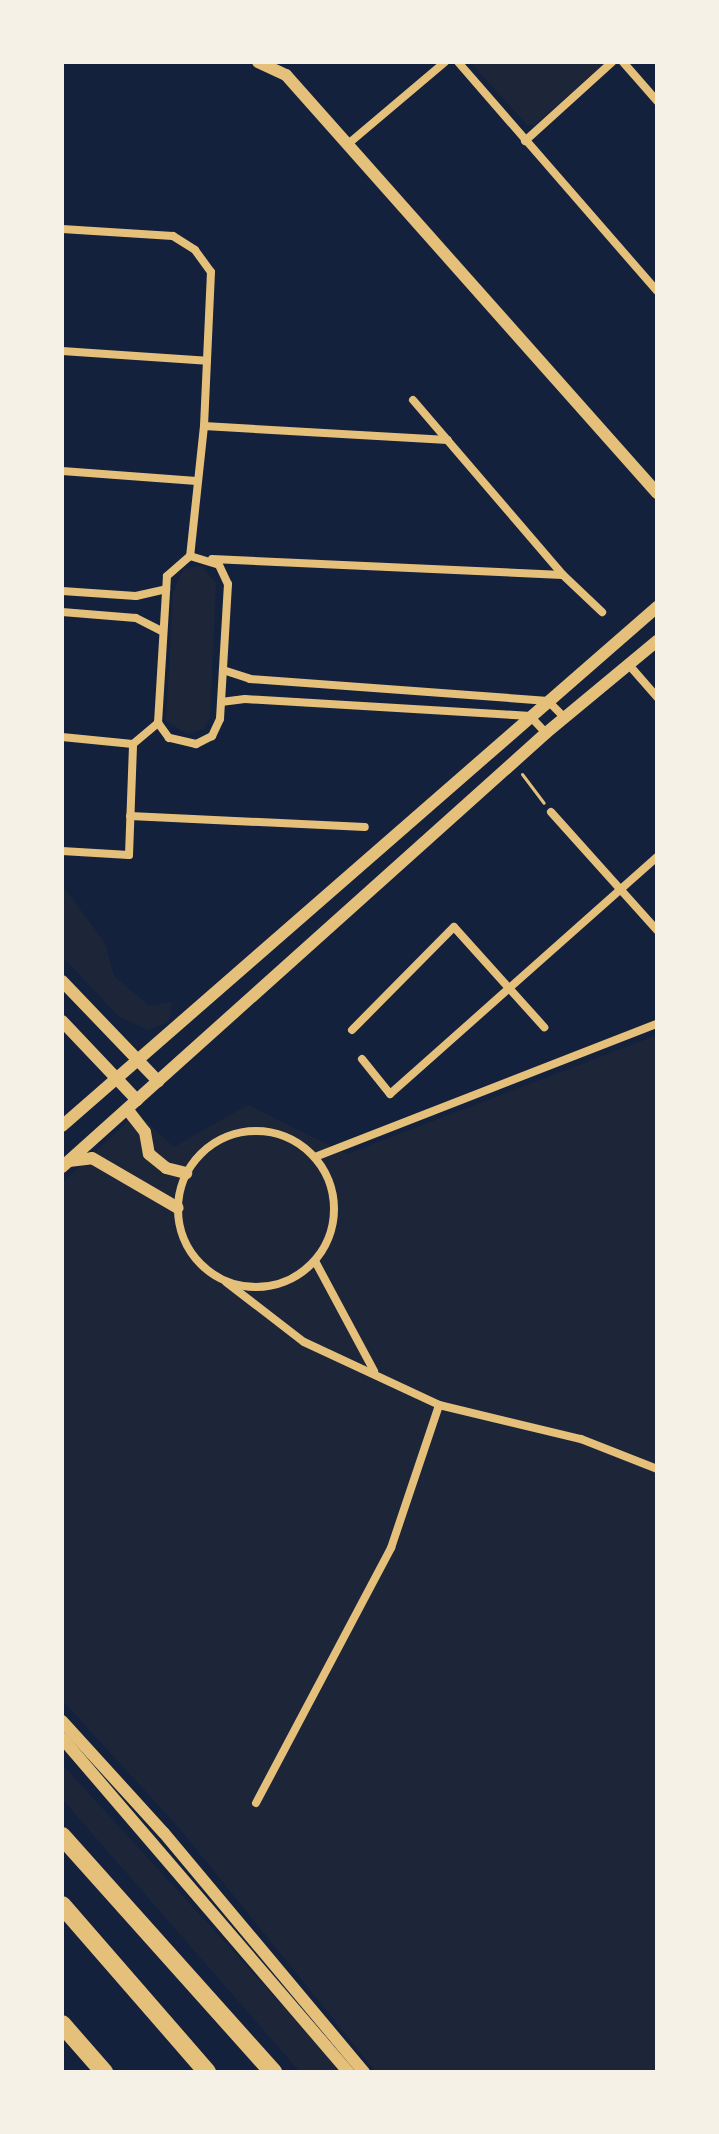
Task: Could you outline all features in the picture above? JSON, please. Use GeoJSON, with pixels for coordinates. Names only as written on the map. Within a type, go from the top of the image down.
{"type":"FeatureCollection","features":[{"type":"Feature","properties":{"kind":"highway"},"geometry":{"type":"LineString","coordinates":[[62,1836],[273,2072]]}},
{"type":"Feature","properties":{"kind":"highway"},"geometry":{"type":"LineString","coordinates":[[62,1905],[207,2072]]}},
{"type":"Feature","properties":{"kind":"highway"},"geometry":{"type":"LineString","coordinates":[[62,2024],[104,2072]]}},
{"type":"Feature","properties":{"kind":"street"},"geometry":{"type":"LineString","coordinates":[[258,62],[286,75],[657,493]]}},
{"type":"Feature","properties":{"kind":"street"},"geometry":{"type":"LineString","coordinates":[[348,144],[445,62]]}},
{"type":"Feature","properties":{"kind":"street"},"geometry":{"type":"LineString","coordinates":[[458,62],[657,291]]}},
{"type":"Feature","properties":{"kind":"street"},"geometry":{"type":"LineString","coordinates":[[525,141],[612,62]]}},
{"type":"Feature","properties":{"kind":"street"},"geometry":{"type":"LineString","coordinates":[[623,62],[657,101]]}},
{"type":"Feature","properties":{"kind":"street"},"geometry":{"type":"LineString","coordinates":[[62,229],[173,236],[195,250],[211,272],[204,426],[190,556]]}},
{"type":"Feature","properties":{"kind":"street"},"geometry":{"type":"LineString","coordinates":[[62,351],[207,361]]}},
{"type":"Feature","properties":{"kind":"street"},"geometry":{"type":"LineString","coordinates":[[413,400],[563,575],[602,612]]}},
{"type":"Feature","properties":{"kind":"street"},"geometry":{"type":"LineString","coordinates":[[204,426],[448,440]]}},
{"type":"Feature","properties":{"kind":"street"},"geometry":{"type":"LineString","coordinates":[[62,471],[197,481]]}},
{"type":"Feature","properties":{"kind":"street"},"geometry":{"type":"LineString","coordinates":[[211,559],[228,584],[218,728],[205,741],[178,742],[161,732],[158,723],[162,631],[166,589],[172,567],[190,556],[563,575]]}},
{"type":"Feature","properties":{"kind":"street"},"geometry":{"type":"LineString","coordinates":[[62,591],[136,596],[166,589]]}},
{"type":"Feature","properties":{"kind":"street"},"geometry":{"type":"LineString","coordinates":[[62,1126],[657,607]]}},
{"type":"Feature","properties":{"kind":"street"},"geometry":{"type":"LineString","coordinates":[[62,612],[136,618],[162,631]]}},
{"type":"Feature","properties":{"kind":"street"},"geometry":{"type":"LineString","coordinates":[[66,1164],[513,762],[657,641]]}},
{"type":"Feature","properties":{"kind":"street"},"geometry":{"type":"LineString","coordinates":[[629,665],[657,697]]}},
{"type":"Feature","properties":{"kind":"street"},"geometry":{"type":"LineString","coordinates":[[223,670],[250,679],[548,701],[565,718]]}},
{"type":"Feature","properties":{"kind":"street"},"geometry":{"type":"LineString","coordinates":[[221,702],[245,699],[530,716],[546,733]]}},
{"type":"Feature","properties":{"kind":"street"},"geometry":{"type":"LineString","coordinates":[[62,737],[133,744],[158,723]]}},
{"type":"Feature","properties":{"kind":"street"},"geometry":{"type":"LineString","coordinates":[[62,851],[129,855],[133,744]]}},
{"type":"Feature","properties":{"kind":"street"},"geometry":{"type":"LineString","coordinates":[[551,812],[657,930]]}},
{"type":"Feature","properties":{"kind":"street"},"geometry":{"type":"LineString","coordinates":[[130,816],[365,827]]}},
{"type":"Feature","properties":{"kind":"street"},"geometry":{"type":"LineString","coordinates":[[362,1059],[390,1094],[657,857]]}},
{"type":"Feature","properties":{"kind":"street"},"geometry":{"type":"LineString","coordinates":[[352,1030],[454,927],[544,1027]]}},
{"type":"Feature","properties":{"kind":"street"},"geometry":{"type":"LineString","coordinates":[[62,981],[158,1081]]}},
{"type":"Feature","properties":{"kind":"street"},"geometry":{"type":"LineString","coordinates":[[62,1021],[137,1100]]}},
{"type":"Feature","properties":{"kind":"street"},"geometry":{"type":"LineString","coordinates":[[315,1157],[657,1024]]}},
{"type":"Feature","properties":{"kind":"street"},"geometry":{"type":"LineString","coordinates":[[127,1109],[145,1132],[149,1154],[166,1168],[186,1173]]}},
{"type":"Feature","properties":{"kind":"street"},"geometry":{"type":"LineString","coordinates":[[225,1281],[274,1285],[315,1261],[327,1242],[334,1197],[315,1157],[278,1134],[235,1134],[216,1142],[186,1173],[178,1208],[190,1252],[225,1281],[304,1342],[374,1371],[439,1405],[581,1439],[657,1469]]}},
{"type":"Feature","properties":{"kind":"street"},"geometry":{"type":"LineString","coordinates":[[66,1164],[92,1158],[178,1208]]}},
{"type":"Feature","properties":{"kind":"street"},"geometry":{"type":"LineString","coordinates":[[315,1261],[374,1371]]}},
{"type":"Feature","properties":{"kind":"street"},"geometry":{"type":"LineString","coordinates":[[256,1803],[391,1548],[439,1405]]}},
{"type":"Feature","properties":{"kind":"street"},"geometry":{"type":"LineString","coordinates":[[62,1721],[164,1833],[364,2072]]}},
{"type":"Feature","properties":{"kind":"street"},"geometry":{"type":"LineString","coordinates":[[62,1738],[348,2072]]}},
{"type":"Feature","properties":{"kind":"path"},"geometry":{"type":"LineString","coordinates":[[513,762],[551,812]]}},
{"type":"Feature","properties":{"kind":"shaded area"},"geometry":{"type":"Polygon","coordinates":[[[470,62],[606,62],[535,125],[527,125],[470,62]]]}},
{"type":"Feature","properties":{"kind":"shaded area"},"geometry":{"type":"Polygon","coordinates":[[[202,566],[216,583],[210,718],[204,729],[187,734],[166,721],[173,593],[183,569],[202,566]]]}},
{"type":"Feature","properties":{"kind":"shaded area"},"geometry":{"type":"Polygon","coordinates":[[[62,885],[105,943],[114,976],[149,1006],[172,1002],[169,1022],[148,1030],[118,1016],[62,956],[62,885]]]}},
{"type":"Feature","properties":{"kind":"shaded area"},"geometry":{"type":"Polygon","coordinates":[[[657,1035],[657,2072],[376,2072],[180,1829],[62,1700],[62,1183],[137,1113],[174,1147],[248,1105],[347,1154],[657,1035]]]}},
{"type":"Feature","properties":{"kind":"shaded area"},"geometry":{"type":"Polygon","coordinates":[[[62,1764],[328,2055],[340,2072],[300,2072],[62,1799],[62,1764]]]}}]}
